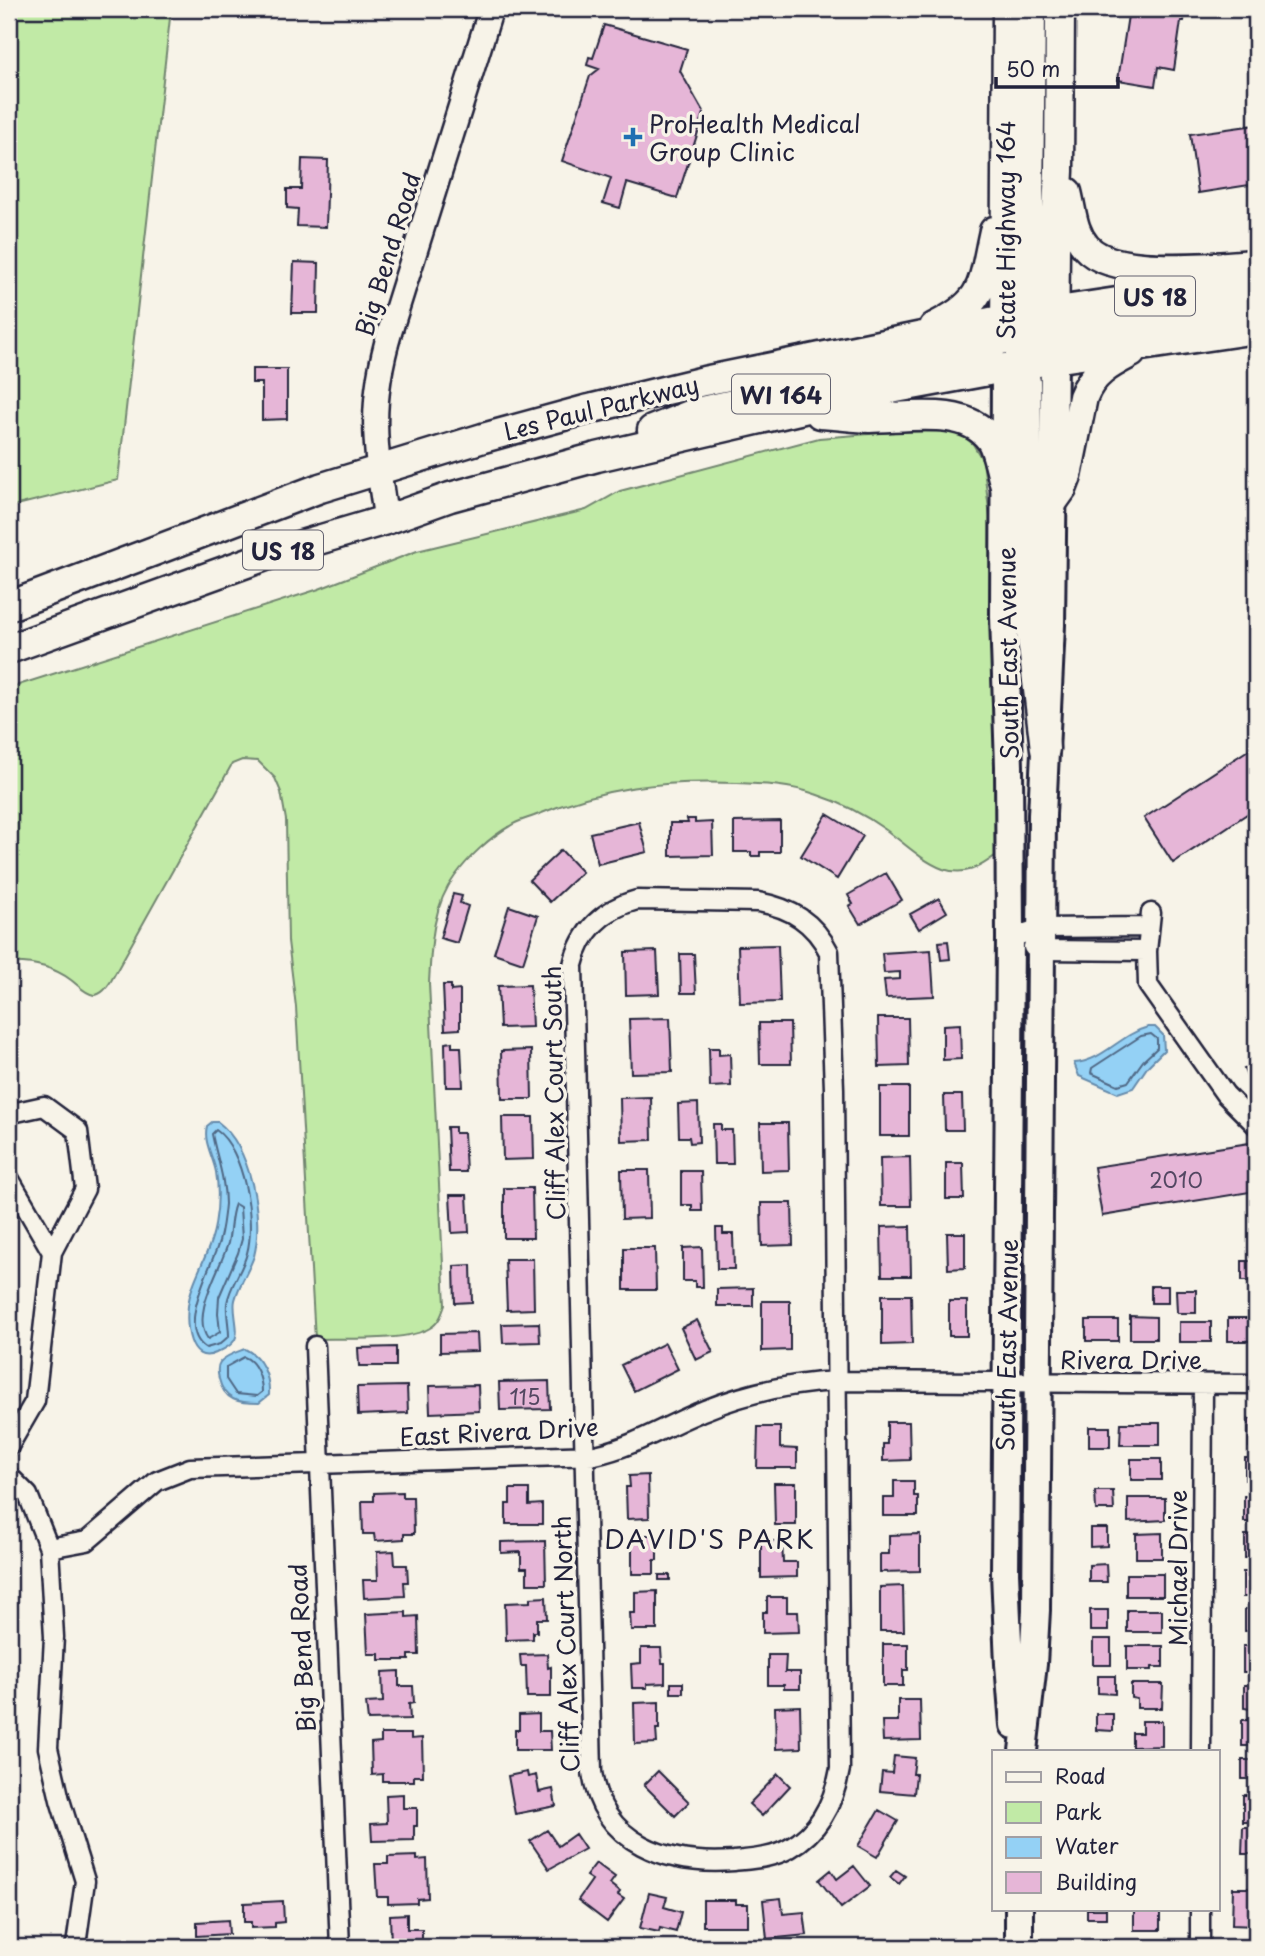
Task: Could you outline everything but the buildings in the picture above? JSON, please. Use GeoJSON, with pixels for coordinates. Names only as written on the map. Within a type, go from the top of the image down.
{"type":"FeatureCollection","features":[{"type":"Feature","properties":{"kind":"main road","name":"State Highway 164"},"geometry":{"type":"LineString","coordinates":[[1007,9],[1006,178],[1027,339]]}},
{"type":"Feature","properties":{"kind":"main road"},"geometry":{"type":"LineString","coordinates":[[1031,9],[1026,382],[1028,604],[1045,749]]}},
{"type":"Feature","properties":{"kind":"main road","name":"State Highway 164"},"geometry":{"type":"LineString","coordinates":[[1027,339],[1059,171],[1060,9]]}},
{"type":"Feature","properties":{"kind":"main road"},"geometry":{"type":"LineString","coordinates":[[1059,171],[1067,190],[1079,237],[1087,249],[1101,259],[1121,265],[1147,267],[1256,264]]}},
{"type":"Feature","properties":{"kind":"main road"},"geometry":{"type":"LineString","coordinates":[[907,340],[956,316],[979,293],[1006,178]]}},
{"type":"Feature","properties":{"kind":"main road","name":"Les Paul Parkway"},"geometry":{"type":"LineString","coordinates":[[9,649],[274,553],[386,520],[450,497],[562,466],[885,390],[1027,339],[1256,281]]}},
{"type":"Feature","properties":{"kind":"main road"},"geometry":{"type":"LineString","coordinates":[[1027,339],[1256,304]]}},
{"type":"Feature","properties":{"kind":"main road","name":"Les Paul Parkway"},"geometry":{"type":"LineString","coordinates":[[9,606],[294,498],[378,470],[483,438],[647,394],[907,340],[1027,339],[1147,344],[1256,329]]}},
{"type":"Feature","properties":{"kind":"main road","name":"WI 164"},"geometry":{"type":"LineString","coordinates":[[562,466],[697,412],[1027,339]]}},
{"type":"Feature","properties":{"kind":"main road","name":"South East Avenue"},"geometry":{"type":"LineString","coordinates":[[1017,1750],[1009,1664],[1005,1573],[1010,938],[1004,486],[1027,339]]}},
{"type":"Feature","properties":{"kind":"main road","name":"South East Avenue"},"geometry":{"type":"LineString","coordinates":[[1023,1750],[1036,1609],[1041,939],[1052,503],[1027,339]]}},
{"type":"Feature","properties":{"kind":"main road"},"geometry":{"type":"LineString","coordinates":[[1052,503],[1067,476],[1083,397],[1089,384],[1102,369],[1147,344]]}},
{"type":"Feature","properties":{"kind":"main road"},"geometry":{"type":"LineString","coordinates":[[793,411],[870,418],[936,416],[963,421],[991,439],[1004,486]]}},
{"type":"Feature","properties":{"kind":"main road"},"geometry":{"type":"LineString","coordinates":[[1018,1947],[1019,1910]]}},
{"type":"Feature","properties":{"kind":"street","name":"Big Bend Road"},"geometry":{"type":"LineString","coordinates":[[386,520],[378,470],[374,413],[380,367],[491,9]]}},
{"type":"Feature","properties":{"kind":"street","name":"Cliff Alex Court South"},"geometry":{"type":"LineString","coordinates":[[584,1455],[573,965],[577,947],[608,911],[618,905],[637,900],[656,900],[758,902],[776,906],[807,921],[829,952],[837,1381]]}},
{"type":"Feature","properties":{"kind":"street"},"geometry":{"type":"LineString","coordinates":[[1041,939],[1150,920],[1147,976],[1153,994],[1225,1094],[1256,1125]]}},
{"type":"Feature","properties":{"kind":"street"},"geometry":{"type":"LineString","coordinates":[[1010,938],[1147,951]]}},
{"type":"Feature","properties":{"kind":"street"},"geometry":{"type":"LineString","coordinates":[[9,1118],[12,1113],[44,1106],[78,1131],[85,1189],[52,1252],[35,1401],[9,1446]]}},
{"type":"Feature","properties":{"kind":"street"},"geometry":{"type":"LineString","coordinates":[[9,1178],[52,1252]]}},
{"type":"Feature","properties":{"kind":"street","name":"Big Bend Road"},"geometry":{"type":"LineString","coordinates":[[315,1346],[340,1947]]}},
{"type":"Feature","properties":{"kind":"street","name":"Cliff Alex Court North"},"geometry":{"type":"LineString","coordinates":[[584,1455],[590,1738],[595,1791],[601,1805],[630,1838],[660,1854],[706,1862],[762,1858],[789,1849],[816,1827],[835,1794],[840,1769],[837,1381]]}},
{"type":"Feature","properties":{"kind":"street","name":"East Rivera Drive"},"geometry":{"type":"LineString","coordinates":[[49,1548],[87,1541],[157,1481],[190,1468],[604,1453],[704,1410],[751,1395],[803,1383],[1006,1382]]}},
{"type":"Feature","properties":{"kind":"street","name":"Rivera Drive"},"geometry":{"type":"LineString","coordinates":[[1006,1382],[1256,1384]]}},
{"type":"Feature","properties":{"kind":"street","name":"Michael Drive"},"geometry":{"type":"LineString","coordinates":[[1201,1750],[1203,1384]]}},
{"type":"Feature","properties":{"kind":"street"},"geometry":{"type":"LineString","coordinates":[[9,1476],[27,1495],[49,1548],[54,1637],[48,1748],[60,1800],[86,1881],[74,1947]]}},
{"type":"Feature","properties":{"kind":"street"},"geometry":{"type":"LineString","coordinates":[[1200,1910],[1200,1947]]}},
{"type":"Feature","properties":{"kind":"green space"},"geometry":{"type":"Polygon","coordinates":[[[9,9],[171,9],[118,480],[9,507],[9,9]]]}},
{"type":"Feature","properties":{"kind":"green space"},"geometry":{"type":"Polygon","coordinates":[[[949,431],[963,436],[973,444],[983,461],[994,550],[998,837],[996,855],[971,870],[958,872],[943,869],[920,857],[870,819],[834,801],[796,789],[737,783],[658,784],[609,792],[519,821],[495,836],[466,862],[447,888],[437,914],[432,941],[429,983],[444,1308],[436,1324],[420,1332],[391,1337],[315,1339],[296,1007],[288,941],[286,820],[281,792],[275,778],[258,761],[242,760],[232,764],[111,981],[102,992],[91,994],[49,968],[26,963],[9,963],[9,688],[319,589],[417,551],[586,510],[620,491],[819,438],[949,431]]]}},
{"type":"Feature","properties":{"kind":"water"},"geometry":{"type":"Polygon","coordinates":[[[1155,1027],[1163,1035],[1164,1050],[1148,1066],[1133,1088],[1118,1093],[1079,1076],[1074,1063],[1094,1058],[1129,1035],[1155,1027]]]}},
{"type":"Feature","properties":{"kind":"water"},"geometry":{"type":"Polygon","coordinates":[[[218,1122],[229,1133],[247,1165],[256,1203],[257,1240],[254,1256],[235,1300],[236,1337],[228,1347],[207,1355],[200,1354],[194,1348],[187,1313],[190,1296],[210,1246],[216,1219],[217,1178],[206,1138],[207,1126],[218,1122]]]}},
{"type":"Feature","properties":{"kind":"water"},"geometry":{"type":"Polygon","coordinates":[[[245,1349],[260,1362],[268,1381],[269,1395],[259,1403],[233,1399],[225,1392],[219,1379],[220,1362],[245,1349]]]}},
{"type":"Feature","properties":{"kind":"place","name":"ProHealth Medical Group Clinic"},"geometry":{"type":"Point","coordinates":[633,137]}},
{"type":"Feature","properties":{"kind":"district","name":"DAVID'S PARK"},"geometry":{"type":"Point","coordinates":[710,1538]}}]}
